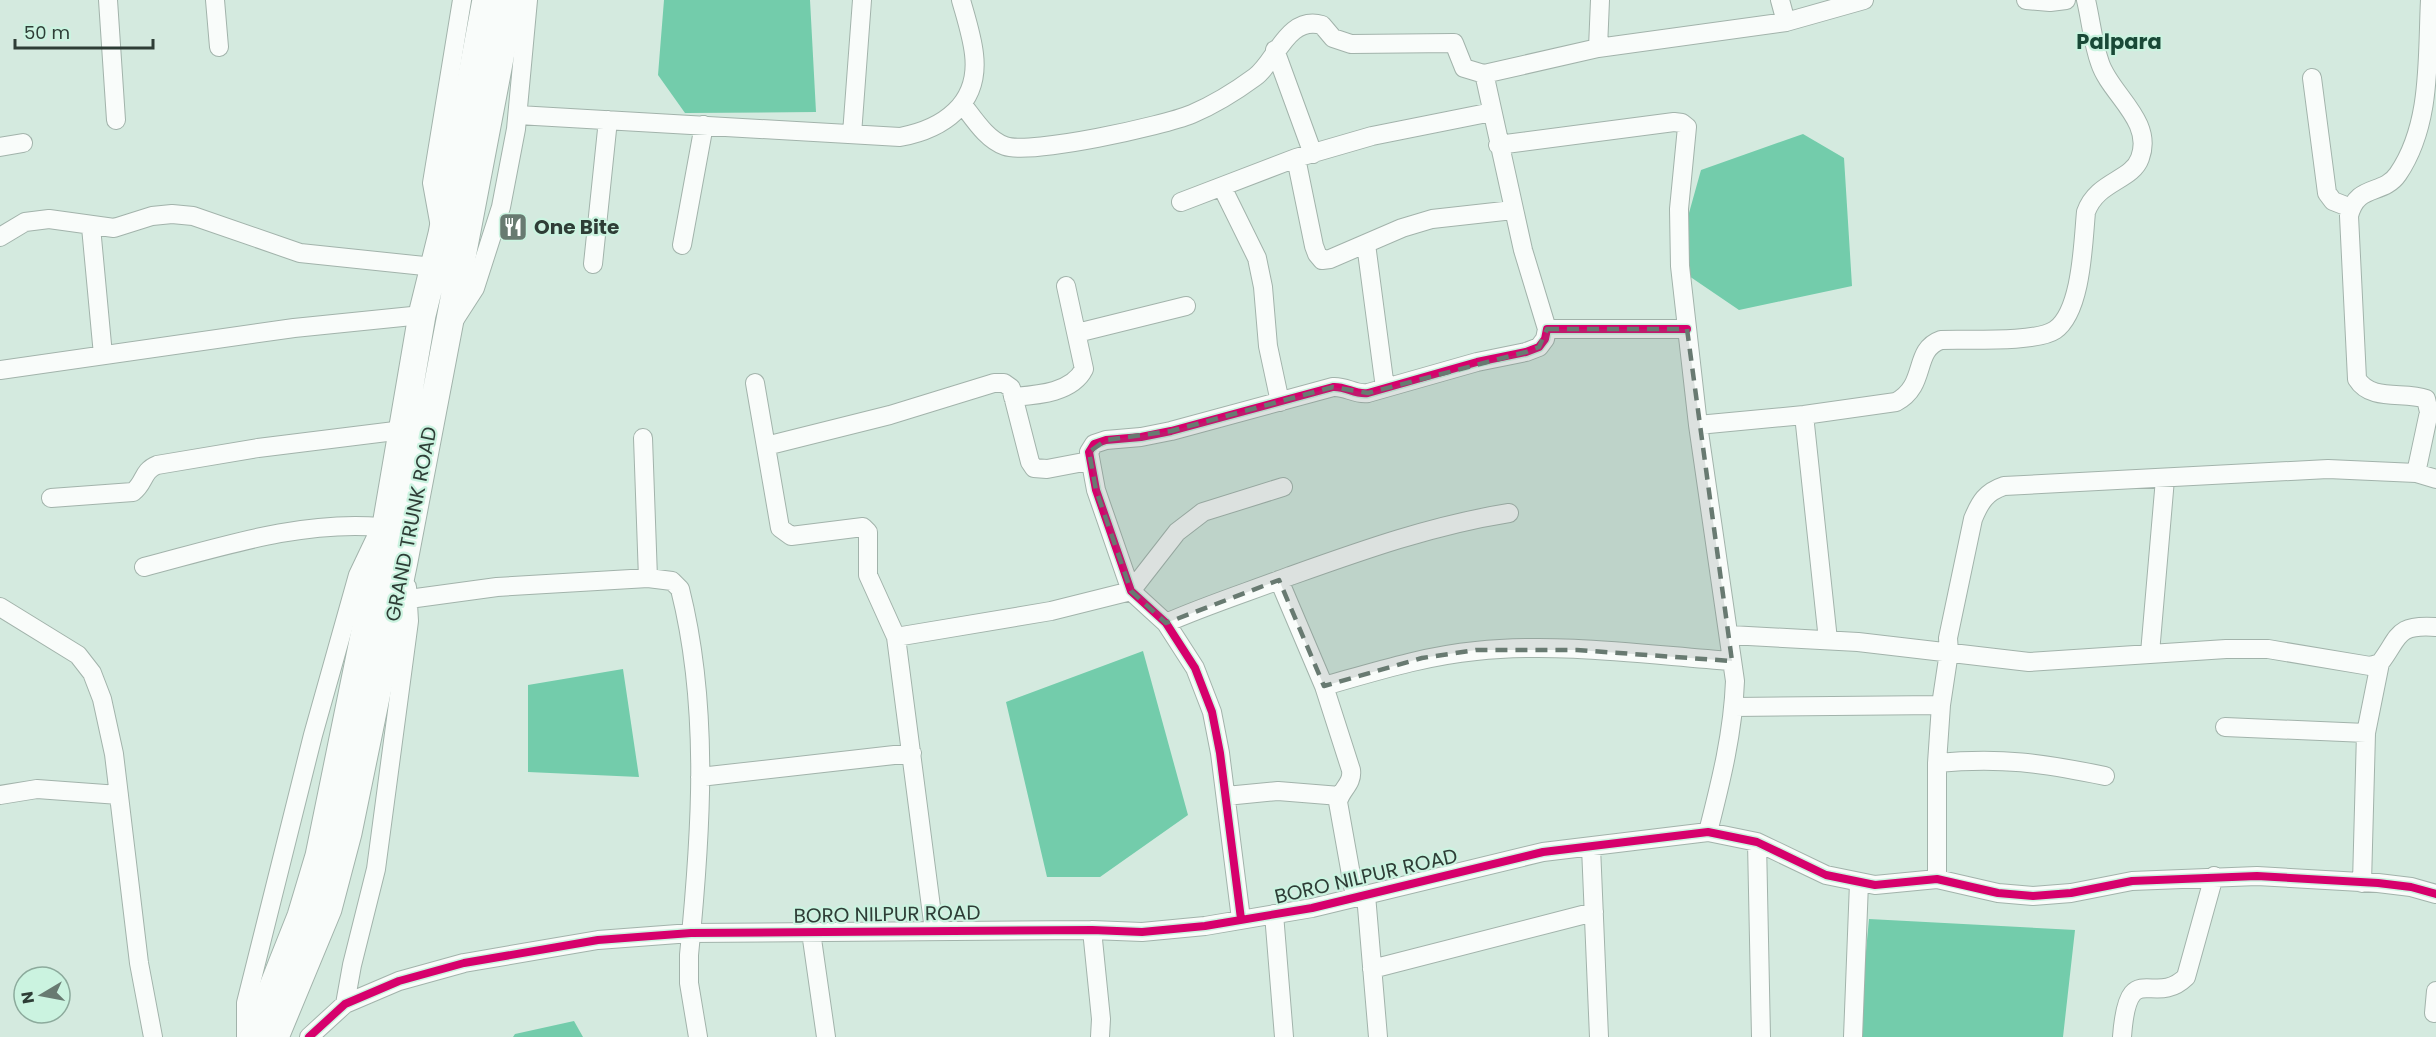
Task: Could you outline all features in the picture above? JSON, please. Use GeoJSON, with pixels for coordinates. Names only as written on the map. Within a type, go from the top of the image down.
{"type":"FeatureCollection","features":[{"type":"Feature","properties":{"kind":"highway","name":"GRAND TRUNK ROAD"},"geometry":{"type":"LineString","coordinates":[[253,1037],[293,937],[319,856],[403,430],[422,315],[442,234],[486,0]]}},
{"type":"Feature","properties":{"kind":"highway","name":"GRAND TRUNK ROAD"},"geometry":{"type":"LineString","coordinates":[[275,1037],[328,909],[348,833],[404,561],[511,0]]}},
{"type":"Feature","properties":{"kind":"street"},"geometry":{"type":"LineString","coordinates":[[108,0],[116,120]]}},
{"type":"Feature","properties":{"kind":"street"},"geometry":{"type":"LineString","coordinates":[[215,0],[219,47]]}},
{"type":"Feature","properties":{"kind":"street"},"geometry":{"type":"LineString","coordinates":[[442,234],[432,183],[462,0]]}},
{"type":"Feature","properties":{"kind":"street"},"geometry":{"type":"LineString","coordinates":[[447,332],[475,288],[501,207],[518,115],[528,0]]}},
{"type":"Feature","properties":{"kind":"street"},"geometry":{"type":"LineString","coordinates":[[852,134],[862,0]]}},
{"type":"Feature","properties":{"kind":"street"},"geometry":{"type":"LineString","coordinates":[[518,115],[900,137],[925,133],[944,122],[963,105],[973,76],[975,55],[962,0]]}},
{"type":"Feature","properties":{"kind":"street"},"geometry":{"type":"LineString","coordinates":[[1598,48],[1600,0]]}},
{"type":"Feature","properties":{"kind":"street"},"geometry":{"type":"LineString","coordinates":[[1780,0],[1786,22]]}},
{"type":"Feature","properties":{"kind":"street"},"geometry":{"type":"LineString","coordinates":[[963,105],[989,136],[1004,146],[1040,147],[1167,123],[1194,113],[1257,76],[1286,38],[1306,24],[1314,22],[1322,25],[1334,39],[1351,44],[1454,43],[1464,68],[1484,74],[1598,48],[1786,22],[1864,0]]}},
{"type":"Feature","properties":{"kind":"street"},"geometry":{"type":"LineString","coordinates":[[2026,0],[2066,0]]}},
{"type":"Feature","properties":{"kind":"street"},"geometry":{"type":"LineString","coordinates":[[1698,425],[1804,416],[1896,402],[1908,396],[1916,383],[1924,352],[1931,343],[1941,340],[2038,336],[2055,330],[2066,317],[2076,292],[2086,212],[2090,200],[2097,192],[2134,169],[2141,158],[2142,141],[2137,121],[2100,64],[2086,0]]}},
{"type":"Feature","properties":{"kind":"street"},"geometry":{"type":"LineString","coordinates":[[2416,473],[2432,413],[2426,399],[2372,392],[2362,386],[2357,379],[2350,259],[2351,208],[2359,196],[2388,184],[2396,177],[2429,114],[2430,0]]}},
{"type":"Feature","properties":{"kind":"street"},"geometry":{"type":"LineString","coordinates":[[1275,50],[1304,156],[1317,255],[1322,260],[1330,259],[1402,228],[1432,219],[1513,210]]}},
{"type":"Feature","properties":{"kind":"street"},"geometry":{"type":"LineString","coordinates":[[1240,919],[1226,796],[1212,712],[1195,668],[1166,623],[1131,591],[1113,544],[1089,461],[1089,452],[1094,444],[1106,440],[1141,437],[1171,431],[1333,387],[1341,387],[1361,394],[1539,347],[1545,339],[1547,330],[1513,210],[1484,74]]}},
{"type":"Feature","properties":{"kind":"street"},"geometry":{"type":"LineString","coordinates":[[2312,78],[2326,193],[2333,201],[2351,208]]}},
{"type":"Feature","properties":{"kind":"street"},"geometry":{"type":"LineString","coordinates":[[1181,202],[1304,156],[1372,136],[1492,112]]}},
{"type":"Feature","properties":{"kind":"street"},"geometry":{"type":"LineString","coordinates":[[593,264],[608,120]]}},
{"type":"Feature","properties":{"kind":"street"},"geometry":{"type":"LineString","coordinates":[[1498,145],[1682,123],[1687,128],[1679,209],[1680,266],[1698,425],[1730,635],[1734,707],[1728,753],[1708,832]]}},
{"type":"Feature","properties":{"kind":"street"},"geometry":{"type":"LineString","coordinates":[[682,245],[704,125]]}},
{"type":"Feature","properties":{"kind":"street"},"geometry":{"type":"LineString","coordinates":[[0,147],[23,143]]}},
{"type":"Feature","properties":{"kind":"street"},"geometry":{"type":"LineString","coordinates":[[1221,187],[1257,258],[1263,287],[1268,346],[1280,402]]}},
{"type":"Feature","properties":{"kind":"street"},"geometry":{"type":"LineString","coordinates":[[0,237],[25,222],[49,219],[91,227],[114,228],[152,216],[172,214],[193,216],[300,253],[434,267]]}},
{"type":"Feature","properties":{"kind":"street"},"geometry":{"type":"LineString","coordinates":[[91,227],[103,356]]}},
{"type":"Feature","properties":{"kind":"street"},"geometry":{"type":"LineString","coordinates":[[1366,244],[1385,388]]}},
{"type":"Feature","properties":{"kind":"street"},"geometry":{"type":"LineString","coordinates":[[1013,397],[1039,395],[1080,378],[1084,369],[1066,286]]}},
{"type":"Feature","properties":{"kind":"street"},"geometry":{"type":"LineString","coordinates":[[1077,333],[1186,306]]}},
{"type":"Feature","properties":{"kind":"street"},"geometry":{"type":"LineString","coordinates":[[0,369],[294,328],[422,315]]}},
{"type":"Feature","properties":{"kind":"street"},"geometry":{"type":"LineString","coordinates":[[1547,330],[1687,329]]}},
{"type":"Feature","properties":{"kind":"street"},"geometry":{"type":"LineString","coordinates":[[755,383],[780,528],[785,534],[791,536],[857,527],[864,527],[868,532],[868,575],[896,637],[934,930]]}},
{"type":"Feature","properties":{"kind":"street"},"geometry":{"type":"LineString","coordinates":[[766,446],[890,415],[994,383],[1004,383],[1011,388],[1030,462],[1034,468],[1047,469],[1089,461]]}},
{"type":"Feature","properties":{"kind":"street"},"geometry":{"type":"LineString","coordinates":[[1804,416],[1828,640]]}},
{"type":"Feature","properties":{"kind":"street"},"geometry":{"type":"LineString","coordinates":[[51,498],[134,492],[139,488],[144,474],[157,465],[258,448],[403,430]]}},
{"type":"Feature","properties":{"kind":"street"},"geometry":{"type":"LineString","coordinates":[[643,438],[648,578]]}},
{"type":"Feature","properties":{"kind":"street"},"geometry":{"type":"LineString","coordinates":[[1938,879],[1937,764],[1941,705],[1949,652],[1948,638],[1973,519],[1980,502],[1991,490],[2004,486],[2328,469],[2416,473],[2436,479]]}},
{"type":"Feature","properties":{"kind":"street"},"geometry":{"type":"LineString","coordinates":[[2150,653],[2165,478]]}},
{"type":"Feature","properties":{"kind":"street"},"geometry":{"type":"LineString","coordinates":[[896,637],[1051,611],[1131,591],[1177,532],[1203,512],[1283,487]]}},
{"type":"Feature","properties":{"kind":"street"},"geometry":{"type":"LineString","coordinates":[[1166,623],[1211,603],[1387,541],[1462,521],[1509,513]]}},
{"type":"Feature","properties":{"kind":"street"},"geometry":{"type":"LineString","coordinates":[[144,567],[282,533],[385,520]]}},
{"type":"Feature","properties":{"kind":"street"},"geometry":{"type":"LineString","coordinates":[[246,1037],[246,1003],[313,735],[358,575],[385,520]]}},
{"type":"Feature","properties":{"kind":"street"},"geometry":{"type":"LineString","coordinates":[[345,1004],[352,965],[376,869],[408,632],[409,599],[404,561]]}},
{"type":"Feature","properties":{"kind":"street"},"geometry":{"type":"LineString","coordinates":[[409,599],[497,587],[648,578],[672,581],[680,589],[696,687],[700,777],[688,983],[698,1037]]}},
{"type":"Feature","properties":{"kind":"street"},"geometry":{"type":"LineString","coordinates":[[1279,580],[1324,686],[1352,770],[1350,783],[1340,796],[1338,809],[1361,896],[1372,969],[1378,1037]]}},
{"type":"Feature","properties":{"kind":"street"},"geometry":{"type":"LineString","coordinates":[[0,608],[78,655],[92,673],[102,699],[119,795],[139,963],[153,1037]]}},
{"type":"Feature","properties":{"kind":"street"},"geometry":{"type":"LineString","coordinates":[[2362,883],[2366,733],[2380,663],[2394,638],[2405,630],[2422,626],[2436,627]]}},
{"type":"Feature","properties":{"kind":"street"},"geometry":{"type":"LineString","coordinates":[[1730,635],[1828,640],[2029,662],[2150,653],[2268,649],[2370,666],[2380,663]]}},
{"type":"Feature","properties":{"kind":"street"},"geometry":{"type":"LineString","coordinates":[[1324,686],[1422,658],[1476,650],[1577,650],[1732,661]]}},
{"type":"Feature","properties":{"kind":"street"},"geometry":{"type":"LineString","coordinates":[[1734,707],[1941,705]]}},
{"type":"Feature","properties":{"kind":"street"},"geometry":{"type":"LineString","coordinates":[[2225,727],[2366,733]]}},
{"type":"Feature","properties":{"kind":"street"},"geometry":{"type":"LineString","coordinates":[[700,777],[912,753]]}},
{"type":"Feature","properties":{"kind":"street"},"geometry":{"type":"LineString","coordinates":[[1937,764],[1978,760],[2015,760],[2105,776]]}},
{"type":"Feature","properties":{"kind":"street"},"geometry":{"type":"LineString","coordinates":[[0,795],[37,789],[119,795]]}},
{"type":"Feature","properties":{"kind":"street"},"geometry":{"type":"LineString","coordinates":[[1226,796],[1278,791],[1340,796]]}},
{"type":"Feature","properties":{"kind":"street","name":"BORO NILPUR ROAD"},"geometry":{"type":"LineString","coordinates":[[309,1037],[345,1004],[399,981],[464,963],[598,940],[691,933],[934,930],[1142,932],[1274,914],[1361,896],[1543,852],[1708,832],[1757,842],[1827,875],[1875,885],[1938,879],[1998,893],[2033,896],[2071,893],[2132,881],[2257,876],[2411,887],[2436,894]]}},
{"type":"Feature","properties":{"kind":"street"},"geometry":{"type":"LineString","coordinates":[[1757,842],[1761,1037]]}},
{"type":"Feature","properties":{"kind":"street"},"geometry":{"type":"LineString","coordinates":[[1591,847],[1599,1037]]}},
{"type":"Feature","properties":{"kind":"street"},"geometry":{"type":"LineString","coordinates":[[2122,1037],[2127,999],[2134,991],[2144,988],[2169,988],[2186,977],[2214,876]]}},
{"type":"Feature","properties":{"kind":"street"},"geometry":{"type":"LineString","coordinates":[[1854,1037],[1859,883]]}},
{"type":"Feature","properties":{"kind":"street"},"geometry":{"type":"LineString","coordinates":[[1372,969],[1594,912]]}},
{"type":"Feature","properties":{"kind":"street"},"geometry":{"type":"LineString","coordinates":[[1274,914],[1284,1037]]}},
{"type":"Feature","properties":{"kind":"street"},"geometry":{"type":"LineString","coordinates":[[1092,930],[1101,1019],[1100,1037]]}},
{"type":"Feature","properties":{"kind":"street"},"geometry":{"type":"LineString","coordinates":[[811,932],[826,1037]]}},
{"type":"Feature","properties":{"kind":"street"},"geometry":{"type":"LineString","coordinates":[[2434,1013],[2436,991]]}},
{"type":"Feature","properties":{"kind":"highlighted area"},"geometry":{"type":"Polygon","coordinates":[[[1547,329],[1687,329],[1732,661],[1577,650],[1476,650],[1422,658],[1324,686],[1279,580],[1166,623],[1131,591],[1096,490],[1089,452],[1106,440],[1171,431],[1333,387],[1368,393],[1526,352],[1539,347],[1547,329]]]}},
{"type":"Feature","properties":{"kind":"shaded area"},"geometry":{"type":"Polygon","coordinates":[[[664,0],[810,0],[816,112],[685,113],[658,75],[664,0]]]}},
{"type":"Feature","properties":{"kind":"shaded area"},"geometry":{"type":"Polygon","coordinates":[[[1803,134],[1844,158],[1852,286],[1739,310],[1689,276],[1689,213],[1701,170],[1803,134]]]}},
{"type":"Feature","properties":{"kind":"shaded area"},"geometry":{"type":"Polygon","coordinates":[[[1143,651],[1188,815],[1100,877],[1047,877],[1006,702],[1143,651]]]}},
{"type":"Feature","properties":{"kind":"shaded area"},"geometry":{"type":"Polygon","coordinates":[[[623,669],[639,777],[528,772],[528,685],[623,669]]]}},
{"type":"Feature","properties":{"kind":"shaded area"},"geometry":{"type":"Polygon","coordinates":[[[1869,919],[2075,930],[2063,1037],[1858,1037],[1869,919]]]}},
{"type":"Feature","properties":{"kind":"shaded area"},"geometry":{"type":"Polygon","coordinates":[[[574,1021],[583,1037],[513,1037],[515,1034],[574,1021]]]}},
{"type":"Feature","properties":{"kind":"cycle path"},"geometry":{"type":"LineString","coordinates":[[1241,919],[1220,753],[1212,712],[1195,668],[1166,623],[1131,591],[1096,490],[1089,452],[1094,444],[1106,440],[1141,437],[1171,431],[1333,387],[1368,393],[1477,362],[1526,352],[1539,347],[1545,339],[1547,329],[1687,329]]}},
{"type":"Feature","properties":{"kind":"cycle path"},"geometry":{"type":"LineString","coordinates":[[309,1037],[345,1004],[399,981],[464,963],[598,940],[691,933],[1092,930],[1142,932],[1205,926],[1312,908],[1543,852],[1708,832],[1757,842],[1826,875],[1875,885],[1937,879],[1998,893],[2033,896],[2071,893],[2132,881],[2257,876],[2378,883],[2411,887],[2436,894]]}},
{"type":"Feature","properties":{"kind":"place","name":"One Bite"},"geometry":{"type":"Point","coordinates":[513,227]}},
{"type":"Feature","properties":{"kind":"district","name":"Palpara"},"geometry":{"type":"Point","coordinates":[2119,42]}}]}
